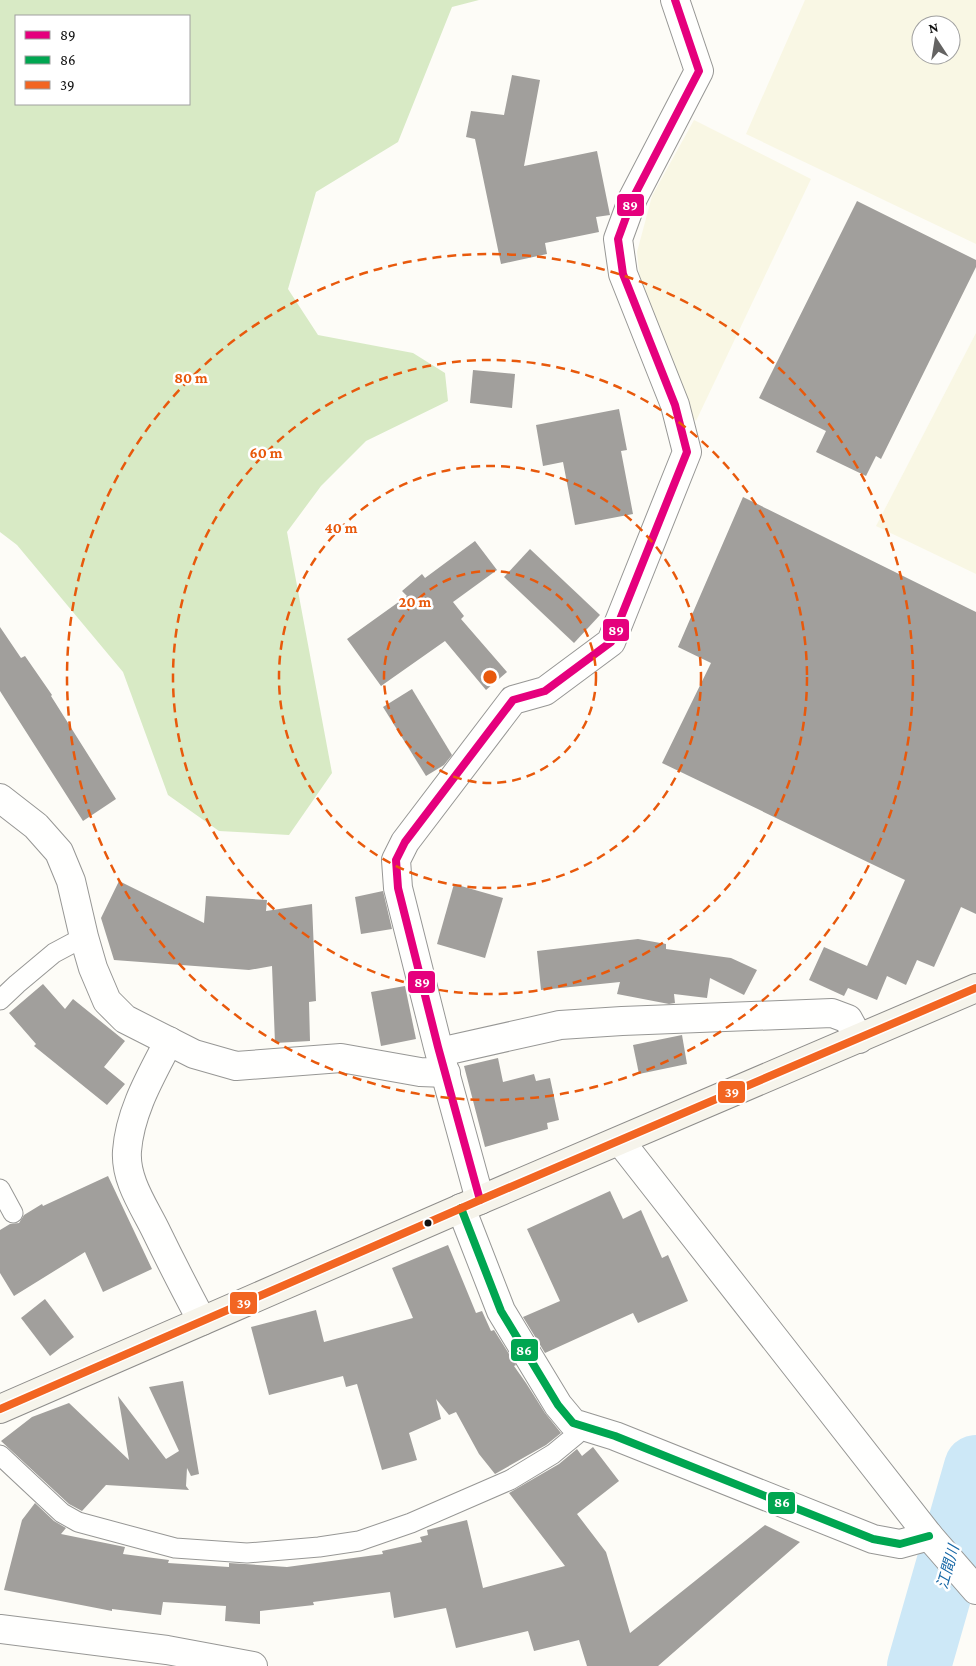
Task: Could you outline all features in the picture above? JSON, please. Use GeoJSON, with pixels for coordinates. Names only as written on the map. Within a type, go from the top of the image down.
{"type":"FeatureCollection","features":[{"type":"Feature","properties":{"kind":"main road"},"geometry":{"type":"LineString","coordinates":[[0,1409],[470,1204],[976,988]]}},
{"type":"Feature","properties":{"kind":"street"},"geometry":{"type":"LineString","coordinates":[[675,0],[699,71],[633,198],[618,239],[623,274],[675,405],[687,452],[611,642],[545,691],[514,700],[405,842],[396,860],[398,888],[443,1063],[470,1204],[501,1312],[558,1405],[573,1423],[615,1436],[873,1539],[900,1544],[929,1536]]}},
{"type":"Feature","properties":{"kind":"street"},"geometry":{"type":"LineString","coordinates":[[0,798],[36,826],[59,852],[71,881],[93,968],[108,1001],[125,1019],[169,1042],[194,1054],[236,1066],[341,1058],[420,1072],[560,1025],[622,1021],[832,1013],[848,1019],[859,1039]]}},
{"type":"Feature","properties":{"kind":"street"},"geometry":{"type":"LineString","coordinates":[[169,1042],[141,1096],[134,1116],[127,1151],[129,1175],[176,1273],[202,1321]]}},
{"type":"Feature","properties":{"kind":"street"},"geometry":{"type":"LineString","coordinates":[[620,1141],[929,1536],[972,1586]]}},
{"type":"Feature","properties":{"kind":"street"},"geometry":{"type":"LineString","coordinates":[[0,1629],[167,1650],[253,1666]]}},
{"type":"Feature","properties":{"kind":"lane"},"geometry":{"type":"LineString","coordinates":[[0,1000],[54,953],[84,937]]}},
{"type":"Feature","properties":{"kind":"lane"},"geometry":{"type":"LineString","coordinates":[[0,1189],[13,1213]]}},
{"type":"Feature","properties":{"kind":"lane"},"geometry":{"type":"LineString","coordinates":[[0,1455],[62,1513],[78,1522],[175,1548],[247,1553],[319,1547],[359,1541],[411,1523],[510,1480],[553,1454],[576,1435],[583,1426]]}},
{"type":"Feature","properties":{"kind":"shaded area"},"geometry":{"type":"Polygon","coordinates":[[[805,0],[976,0],[976,244],[746,134],[805,0]]]}},
{"type":"Feature","properties":{"kind":"shaded area"},"geometry":{"type":"Polygon","coordinates":[[[694,120],[811,179],[696,421],[691,415],[640,282],[637,252],[652,196],[694,120]]]}},
{"type":"Feature","properties":{"kind":"shaded area"},"geometry":{"type":"Polygon","coordinates":[[[976,333],[976,574],[876,526],[976,333]]]}},
{"type":"Feature","properties":{"kind":"green space"},"geometry":{"type":"Polygon","coordinates":[[[0,0],[479,0],[452,7],[398,142],[316,192],[288,289],[318,335],[413,353],[445,373],[448,401],[366,441],[321,486],[287,532],[332,773],[289,835],[219,831],[168,795],[123,672],[17,545],[0,532],[0,0]]]}},
{"type":"Feature","properties":{"kind":"building"},"geometry":{"type":"Polygon","coordinates":[[[512,75],[540,80],[524,166],[597,151],[610,215],[596,217],[599,232],[545,243],[547,254],[501,264],[475,139],[466,137],[471,111],[504,115],[512,75]]]}},
{"type":"Feature","properties":{"kind":"building"},"geometry":{"type":"Polygon","coordinates":[[[857,201],[976,260],[976,267],[881,459],[876,456],[866,476],[816,452],[826,431],[759,398],[857,201]]]}},
{"type":"Feature","properties":{"kind":"building"},"geometry":{"type":"Polygon","coordinates":[[[473,370],[515,374],[512,408],[470,403],[473,370]]]}},
{"type":"Feature","properties":{"kind":"building"},"geometry":{"type":"Polygon","coordinates":[[[619,409],[627,450],[621,451],[633,514],[575,525],[563,462],[543,466],[536,425],[619,409]]]}},
{"type":"Feature","properties":{"kind":"building"},"geometry":{"type":"Polygon","coordinates":[[[743,497],[976,612],[976,914],[961,907],[934,967],[917,960],[906,985],[887,976],[877,1000],[848,988],[844,996],[809,980],[824,947],[867,966],[905,880],[662,763],[711,663],[678,647],[743,497]]]}},
{"type":"Feature","properties":{"kind":"building"},"geometry":{"type":"Polygon","coordinates":[[[475,541],[497,570],[453,602],[464,616],[461,619],[507,672],[486,690],[445,641],[381,686],[347,639],[407,596],[402,591],[422,574],[425,578],[475,541]]]}},
{"type":"Feature","properties":{"kind":"building"},"geometry":{"type":"Polygon","coordinates":[[[530,549],[600,615],[574,643],[504,577],[530,549]]]}},
{"type":"Feature","properties":{"kind":"building"},"geometry":{"type":"Polygon","coordinates":[[[0,627],[21,658],[25,656],[52,695],[116,799],[83,821],[0,691],[0,627]]]}},
{"type":"Feature","properties":{"kind":"building"},"geometry":{"type":"Polygon","coordinates":[[[412,689],[452,755],[444,765],[426,776],[383,707],[412,689]]]}},
{"type":"Feature","properties":{"kind":"building"},"geometry":{"type":"Polygon","coordinates":[[[119,881],[204,923],[206,896],[267,900],[266,911],[312,904],[316,1001],[309,1002],[310,1041],[275,1043],[272,966],[249,970],[114,960],[101,918],[119,881]]]}},
{"type":"Feature","properties":{"kind":"building"},"geometry":{"type":"Polygon","coordinates":[[[454,884],[503,898],[485,958],[437,944],[454,884]]]}},
{"type":"Feature","properties":{"kind":"building"},"geometry":{"type":"Polygon","coordinates":[[[383,891],[392,929],[361,934],[355,897],[383,891]]]}},
{"type":"Feature","properties":{"kind":"building"},"geometry":{"type":"Polygon","coordinates":[[[638,939],[666,944],[666,949],[731,958],[757,970],[744,995],[710,978],[707,998],[674,994],[675,1003],[669,1004],[617,994],[620,982],[541,990],[537,951],[638,939]]]}},
{"type":"Feature","properties":{"kind":"building"},"geometry":{"type":"Polygon","coordinates":[[[43,984],[65,1009],[73,999],[125,1041],[104,1067],[125,1084],[107,1105],[34,1046],[36,1044],[9,1013],[43,984]]]}},
{"type":"Feature","properties":{"kind":"building"},"geometry":{"type":"Polygon","coordinates":[[[405,986],[416,1039],[381,1046],[371,992],[405,986]]]}},
{"type":"Feature","properties":{"kind":"building"},"geometry":{"type":"Polygon","coordinates":[[[682,1035],[687,1064],[639,1074],[633,1045],[682,1035]]]}},
{"type":"Feature","properties":{"kind":"building"},"geometry":{"type":"Polygon","coordinates":[[[498,1058],[503,1082],[534,1074],[536,1081],[550,1078],[559,1120],[547,1123],[548,1129],[485,1147],[464,1066],[498,1058]]]}},
{"type":"Feature","properties":{"kind":"building"},"geometry":{"type":"Polygon","coordinates":[[[108,1176],[152,1269],[103,1292],[85,1252],[14,1296],[0,1273],[0,1230],[10,1224],[19,1223],[24,1215],[42,1204],[43,1206],[108,1176]]]}},
{"type":"Feature","properties":{"kind":"building"},"geometry":{"type":"Polygon","coordinates":[[[610,1191],[623,1219],[641,1210],[662,1258],[668,1255],[688,1301],[638,1323],[633,1313],[545,1353],[523,1317],[560,1301],[527,1229],[610,1191]]]}},
{"type":"Feature","properties":{"kind":"building"},"geometry":{"type":"Polygon","coordinates":[[[448,1245],[476,1313],[482,1311],[491,1331],[494,1330],[516,1365],[514,1366],[545,1413],[561,1433],[546,1445],[495,1474],[479,1454],[456,1412],[449,1415],[436,1399],[441,1419],[409,1433],[417,1460],[382,1470],[357,1384],[346,1387],[343,1376],[269,1395],[251,1327],[316,1310],[324,1342],[413,1318],[392,1268],[448,1245]]]}},
{"type":"Feature","properties":{"kind":"building"},"geometry":{"type":"Polygon","coordinates":[[[45,1299],[74,1337],[50,1356],[21,1318],[45,1299]]]}},
{"type":"Feature","properties":{"kind":"building"},"geometry":{"type":"Polygon","coordinates":[[[183,1381],[199,1474],[191,1476],[187,1468],[186,1486],[189,1490],[106,1485],[82,1511],[69,1504],[1,1441],[32,1417],[69,1403],[129,1460],[118,1396],[166,1459],[179,1451],[149,1387],[183,1381]]]}},
{"type":"Feature","properties":{"kind":"building"},"geometry":{"type":"Polygon","coordinates":[[[593,1447],[619,1481],[577,1514],[606,1552],[630,1633],[765,1525],[800,1542],[658,1666],[587,1666],[579,1640],[534,1651],[528,1631],[456,1648],[446,1608],[394,1618],[390,1592],[313,1602],[314,1605],[260,1611],[260,1624],[225,1621],[226,1606],[163,1602],[161,1615],[112,1609],[112,1611],[4,1590],[22,1520],[35,1503],[54,1521],[66,1528],[61,1534],[125,1547],[123,1554],[169,1560],[168,1563],[229,1567],[229,1563],[287,1567],[383,1554],[382,1551],[422,1542],[420,1537],[428,1535],[427,1530],[467,1520],[483,1588],[565,1566],[509,1493],[559,1464],[577,1449],[582,1456],[593,1447]]]}},
{"type":"Feature","properties":{"kind":"waterway","name":"江間川"},"geometry":{"type":"LineString","coordinates":[[919,1666],[976,1467]]}},
{"type":"Feature","properties":{"kind":"transit line","name":"89"},"geometry":{"type":"LineString","coordinates":[[480,1200],[438,1047],[398,888],[396,860],[405,842],[513,700],[545,691],[611,642],[687,452],[675,405],[623,274],[618,239],[633,198],[699,71],[675,0]]}},
{"type":"Feature","properties":{"kind":"transit line","name":"39"},"geometry":{"type":"LineString","coordinates":[[0,1409],[480,1200],[976,988]]}},
{"type":"Feature","properties":{"kind":"transit line","name":"86"},"geometry":{"type":"LineString","coordinates":[[461,1208],[501,1311],[558,1405],[573,1423],[615,1436],[873,1539],[900,1544],[929,1536]]}}]}
